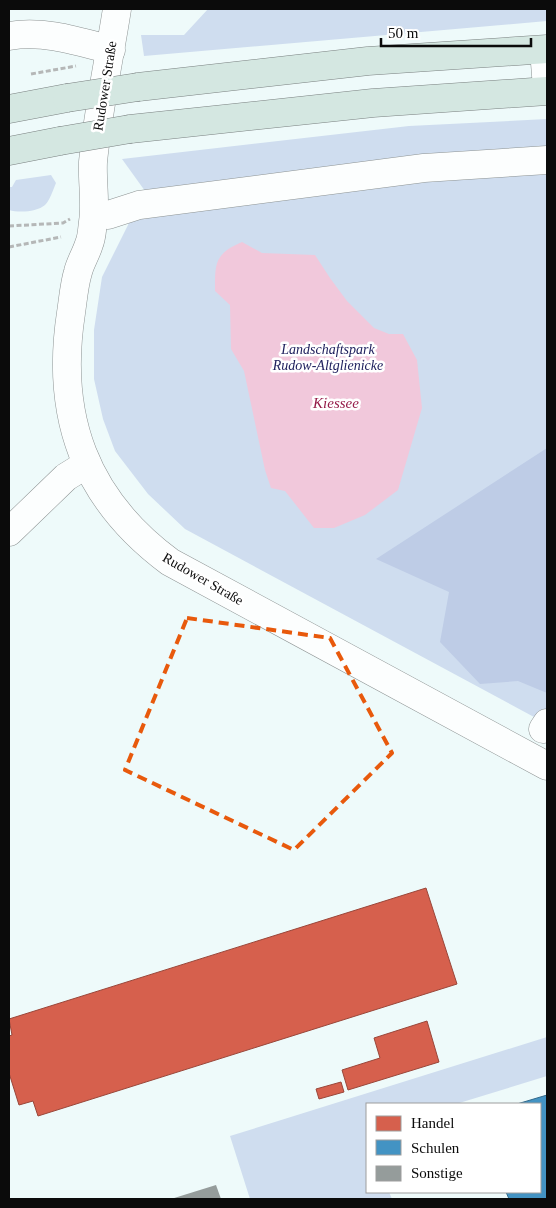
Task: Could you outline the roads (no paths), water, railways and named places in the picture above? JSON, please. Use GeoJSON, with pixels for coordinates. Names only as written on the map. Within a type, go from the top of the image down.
{"type":"FeatureCollection","features":[{"type":"Feature","properties":{"kind":"highway"},"geometry":{"type":"LineString","coordinates":[[9,109],[138,87],[368,61],[546,50]]}},
{"type":"Feature","properties":{"kind":"highway"},"geometry":{"type":"LineString","coordinates":[[9,151],[130,129],[373,103],[547,90]]}},
{"type":"Feature","properties":{"kind":"street","name":"Rudower Straße"},"geometry":{"type":"LineString","coordinates":[[117,9],[93,164],[95,209],[90,242],[78,272],[68,336],[67,376],[70,407],[74,427],[96,481],[120,516],[152,549],[170,562],[547,766]]}},
{"type":"Feature","properties":{"kind":"street"},"geometry":{"type":"LineString","coordinates":[[9,36],[31,34],[54,36],[111,50]]}},
{"type":"Feature","properties":{"kind":"street"},"geometry":{"type":"LineString","coordinates":[[546,50],[547,90]]}},
{"type":"Feature","properties":{"kind":"street"},"geometry":{"type":"LineString","coordinates":[[108,215],[139,205],[424,168],[547,160]]}},
{"type":"Feature","properties":{"kind":"street"},"geometry":{"type":"LineString","coordinates":[[9,532],[66,477],[88,464]]}},
{"type":"Feature","properties":{"kind":"water","name":"Kiessee"},"geometry":{"type":"Polygon","coordinates":[[[242,242],[262,253],[315,255],[347,301],[374,328],[389,334],[403,334],[417,360],[422,408],[398,490],[365,515],[334,528],[314,528],[285,491],[271,488],[265,470],[244,371],[231,349],[230,305],[215,291],[215,274],[218,261],[226,251],[242,242]]]}},
{"type":"Feature","properties":{"kind":"park label","name":"Landschaftspark Rudow-Altglienicke"},"geometry":{"type":"Point","coordinates":[328,358]}}]}
